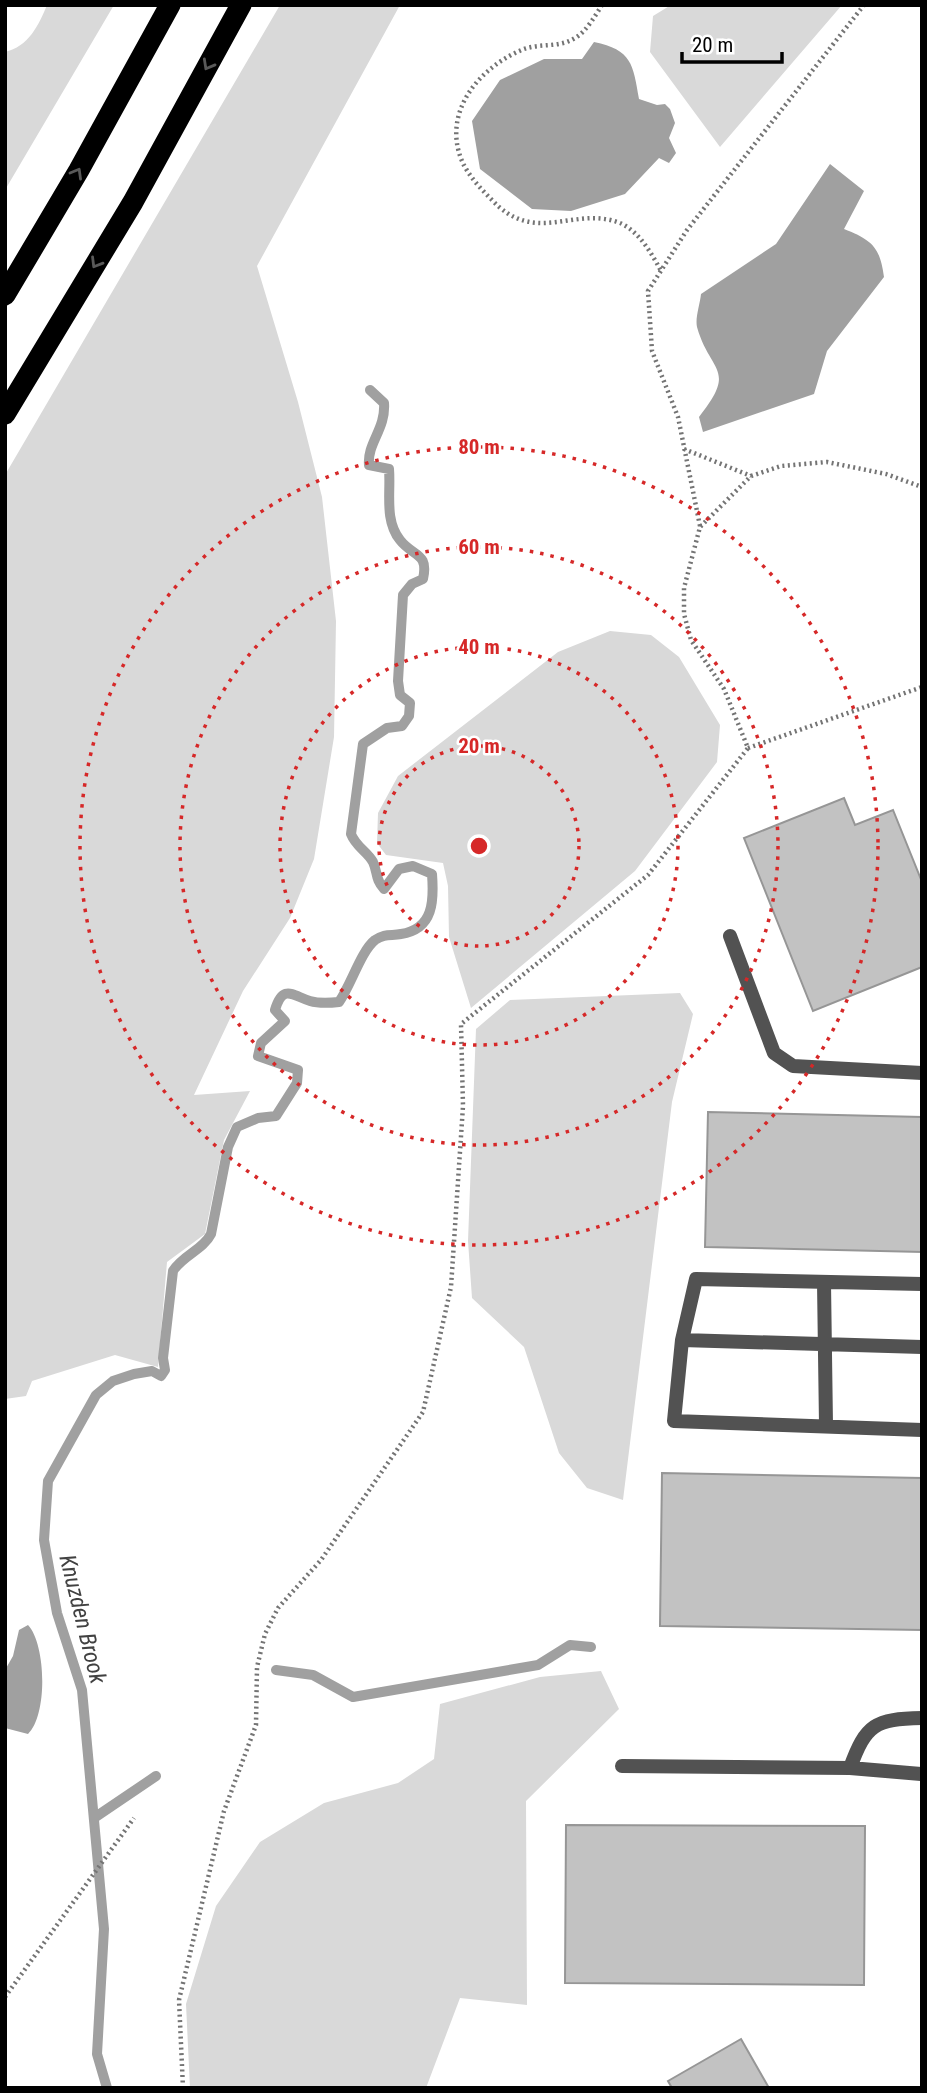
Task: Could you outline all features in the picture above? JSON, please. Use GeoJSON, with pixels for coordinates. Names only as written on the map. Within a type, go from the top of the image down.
{"type":"FeatureCollection","features":[{"type":"Feature","properties":{"kind":"highway"},"geometry":{"type":"LineString","coordinates":[[5,295],[79,170],[170,5]]}},
{"type":"Feature","properties":{"kind":"highway"},"geometry":{"type":"LineString","coordinates":[[5,414],[133,202],[241,5]]}},
{"type":"Feature","properties":{"kind":"lane"},"geometry":{"type":"LineString","coordinates":[[730,936],[774,1053],[793,1066],[922,1073]]}},
{"type":"Feature","properties":{"kind":"lane"},"geometry":{"type":"LineString","coordinates":[[922,1284],[696,1279],[682,1340],[674,1421],[922,1430]]}},
{"type":"Feature","properties":{"kind":"lane"},"geometry":{"type":"LineString","coordinates":[[824,1283],[826,1425]]}},
{"type":"Feature","properties":{"kind":"lane"},"geometry":{"type":"LineString","coordinates":[[682,1340],[922,1347]]}},
{"type":"Feature","properties":{"kind":"lane"},"geometry":{"type":"LineString","coordinates":[[850,1768],[859,1743],[870,1727],[889,1719],[922,1718]]}},
{"type":"Feature","properties":{"kind":"lane"},"geometry":{"type":"LineString","coordinates":[[622,1766],[850,1768],[921,1774]]}},
{"type":"Feature","properties":{"kind":"path"},"geometry":{"type":"LineString","coordinates":[[602,5],[577,37],[555,47],[527,48],[496,62],[478,79],[466,96],[462,108],[457,146],[463,163],[502,211],[519,221],[603,220],[622,223],[648,247],[661,271]]}},
{"type":"Feature","properties":{"kind":"path"},"geometry":{"type":"LineString","coordinates":[[748,748],[724,689],[691,640],[684,614],[684,588],[700,527],[678,417],[652,351],[648,291],[687,229],[864,5]]}},
{"type":"Feature","properties":{"kind":"path"},"geometry":{"type":"LineString","coordinates":[[684,449],[751,476]]}},
{"type":"Feature","properties":{"kind":"path"},"geometry":{"type":"LineString","coordinates":[[700,527],[751,476],[781,466],[827,462],[886,474],[922,487]]}},
{"type":"Feature","properties":{"kind":"path"},"geometry":{"type":"LineString","coordinates":[[183,2088],[179,2000],[224,1811],[256,1725],[257,1667],[265,1634],[278,1608],[321,1560],[423,1412],[451,1287],[463,1106],[461,1024],[648,874],[748,748],[898,698],[922,687]]}},
{"type":"Feature","properties":{"kind":"path"},"geometry":{"type":"LineString","coordinates":[[5,1997],[134,1818]]}},
{"type":"Feature","properties":{"kind":"shaded area"},"geometry":{"type":"Polygon","coordinates":[[[47,5],[114,5],[5,190],[5,52],[26,40],[47,5]]]}},
{"type":"Feature","properties":{"kind":"shaded area"},"geometry":{"type":"Polygon","coordinates":[[[280,5],[400,5],[257,266],[298,402],[322,497],[336,621],[334,737],[314,859],[290,918],[243,991],[194,1095],[250,1091],[224,1140],[205,1234],[167,1262],[158,1367],[115,1355],[32,1381],[26,1396],[5,1399],[5,475],[280,5]]]}},
{"type":"Feature","properties":{"kind":"shaded area"},"geometry":{"type":"Polygon","coordinates":[[[671,5],[842,5],[720,147],[650,52],[653,16],[671,5]]]}},
{"type":"Feature","properties":{"kind":"shaded area"},"geometry":{"type":"Polygon","coordinates":[[[594,42],[616,49],[628,60],[635,76],[639,99],[657,105],[665,104],[670,109],[675,123],[669,138],[676,153],[669,163],[659,158],[625,194],[571,211],[532,209],[480,169],[472,121],[500,80],[544,59],[582,59],[594,42]]]}},
{"type":"Feature","properties":{"kind":"shaded area"},"geometry":{"type":"Polygon","coordinates":[[[830,164],[864,191],[844,229],[862,237],[873,246],[880,258],[884,277],[827,351],[814,394],[703,432],[699,417],[711,401],[719,379],[697,327],[701,294],[776,244],[830,164]]]}},
{"type":"Feature","properties":{"kind":"shaded area"},"geometry":{"type":"Polygon","coordinates":[[[610,631],[651,635],[679,657],[720,725],[717,762],[635,871],[471,1008],[449,937],[448,886],[443,863],[386,855],[377,843],[378,813],[398,776],[558,652],[610,631]]]}},
{"type":"Feature","properties":{"kind":"shaded area"},"geometry":{"type":"Polygon","coordinates":[[[680,993],[693,1014],[672,1102],[623,1500],[587,1488],[559,1453],[524,1347],[472,1298],[468,1241],[476,1029],[510,1000],[680,993]]]}},
{"type":"Feature","properties":{"kind":"shaded area"},"geometry":{"type":"Polygon","coordinates":[[[28,1625],[38,1647],[42,1696],[39,1712],[28,1734],[5,1728],[5,1670],[13,1656],[19,1630],[28,1625]]]}},
{"type":"Feature","properties":{"kind":"shaded area"},"geometry":{"type":"Polygon","coordinates":[[[601,1671],[619,1709],[526,1801],[527,2005],[460,1998],[426,2088],[190,2088],[186,2004],[216,1906],[260,1842],[324,1803],[398,1783],[434,1759],[440,1704],[540,1677],[601,1671]]]}},
{"type":"Feature","properties":{"kind":"building"},"geometry":{"type":"Polygon","coordinates":[[[844,798],[855,825],[893,810],[922,882],[922,967],[813,1011],[744,838],[844,798]]]}},
{"type":"Feature","properties":{"kind":"building"},"geometry":{"type":"Polygon","coordinates":[[[708,1112],[922,1117],[922,1252],[705,1247],[708,1112]]]}},
{"type":"Feature","properties":{"kind":"building"},"geometry":{"type":"Polygon","coordinates":[[[662,1473],[922,1478],[922,1630],[660,1626],[662,1473]]]}},
{"type":"Feature","properties":{"kind":"building"},"geometry":{"type":"Polygon","coordinates":[[[566,1825],[865,1826],[864,1985],[565,1983],[566,1825]]]}},
{"type":"Feature","properties":{"kind":"building"},"geometry":{"type":"Polygon","coordinates":[[[741,2039],[769,2088],[672,2088],[668,2081],[741,2039]]]}},
{"type":"Feature","properties":{"kind":"waterway","name":"Knuzden Brook"},"geometry":{"type":"LineString","coordinates":[[107,2088],[97,2054],[104,1929],[82,1690],[57,1613],[44,1540],[48,1481],[96,1395],[113,1381],[152,1371],[161,1376],[165,1370],[163,1358],[173,1271],[211,1234],[228,1147],[237,1127],[258,1118],[276,1116],[297,1083],[298,1070],[258,1056],[261,1043],[285,1021],[275,1010],[281,996],[289,993],[314,1002],[339,1002],[365,952],[375,940],[412,931],[426,920],[430,912],[432,874],[413,866],[399,869],[384,889],[373,862],[351,834],[363,744],[387,728],[402,726],[409,716],[410,703],[400,695],[398,681],[403,595],[412,584],[423,579],[424,570],[422,559],[400,540],[392,524],[389,469],[369,465],[369,457],[384,412],[384,403],[370,390]]}},
{"type":"Feature","properties":{"kind":"waterway"},"geometry":{"type":"LineString","coordinates":[[276,1670],[313,1675],[353,1697],[538,1665],[570,1645],[591,1647]]}},
{"type":"Feature","properties":{"kind":"waterway"},"geometry":{"type":"LineString","coordinates":[[94,1818],[156,1776]]}}]}
